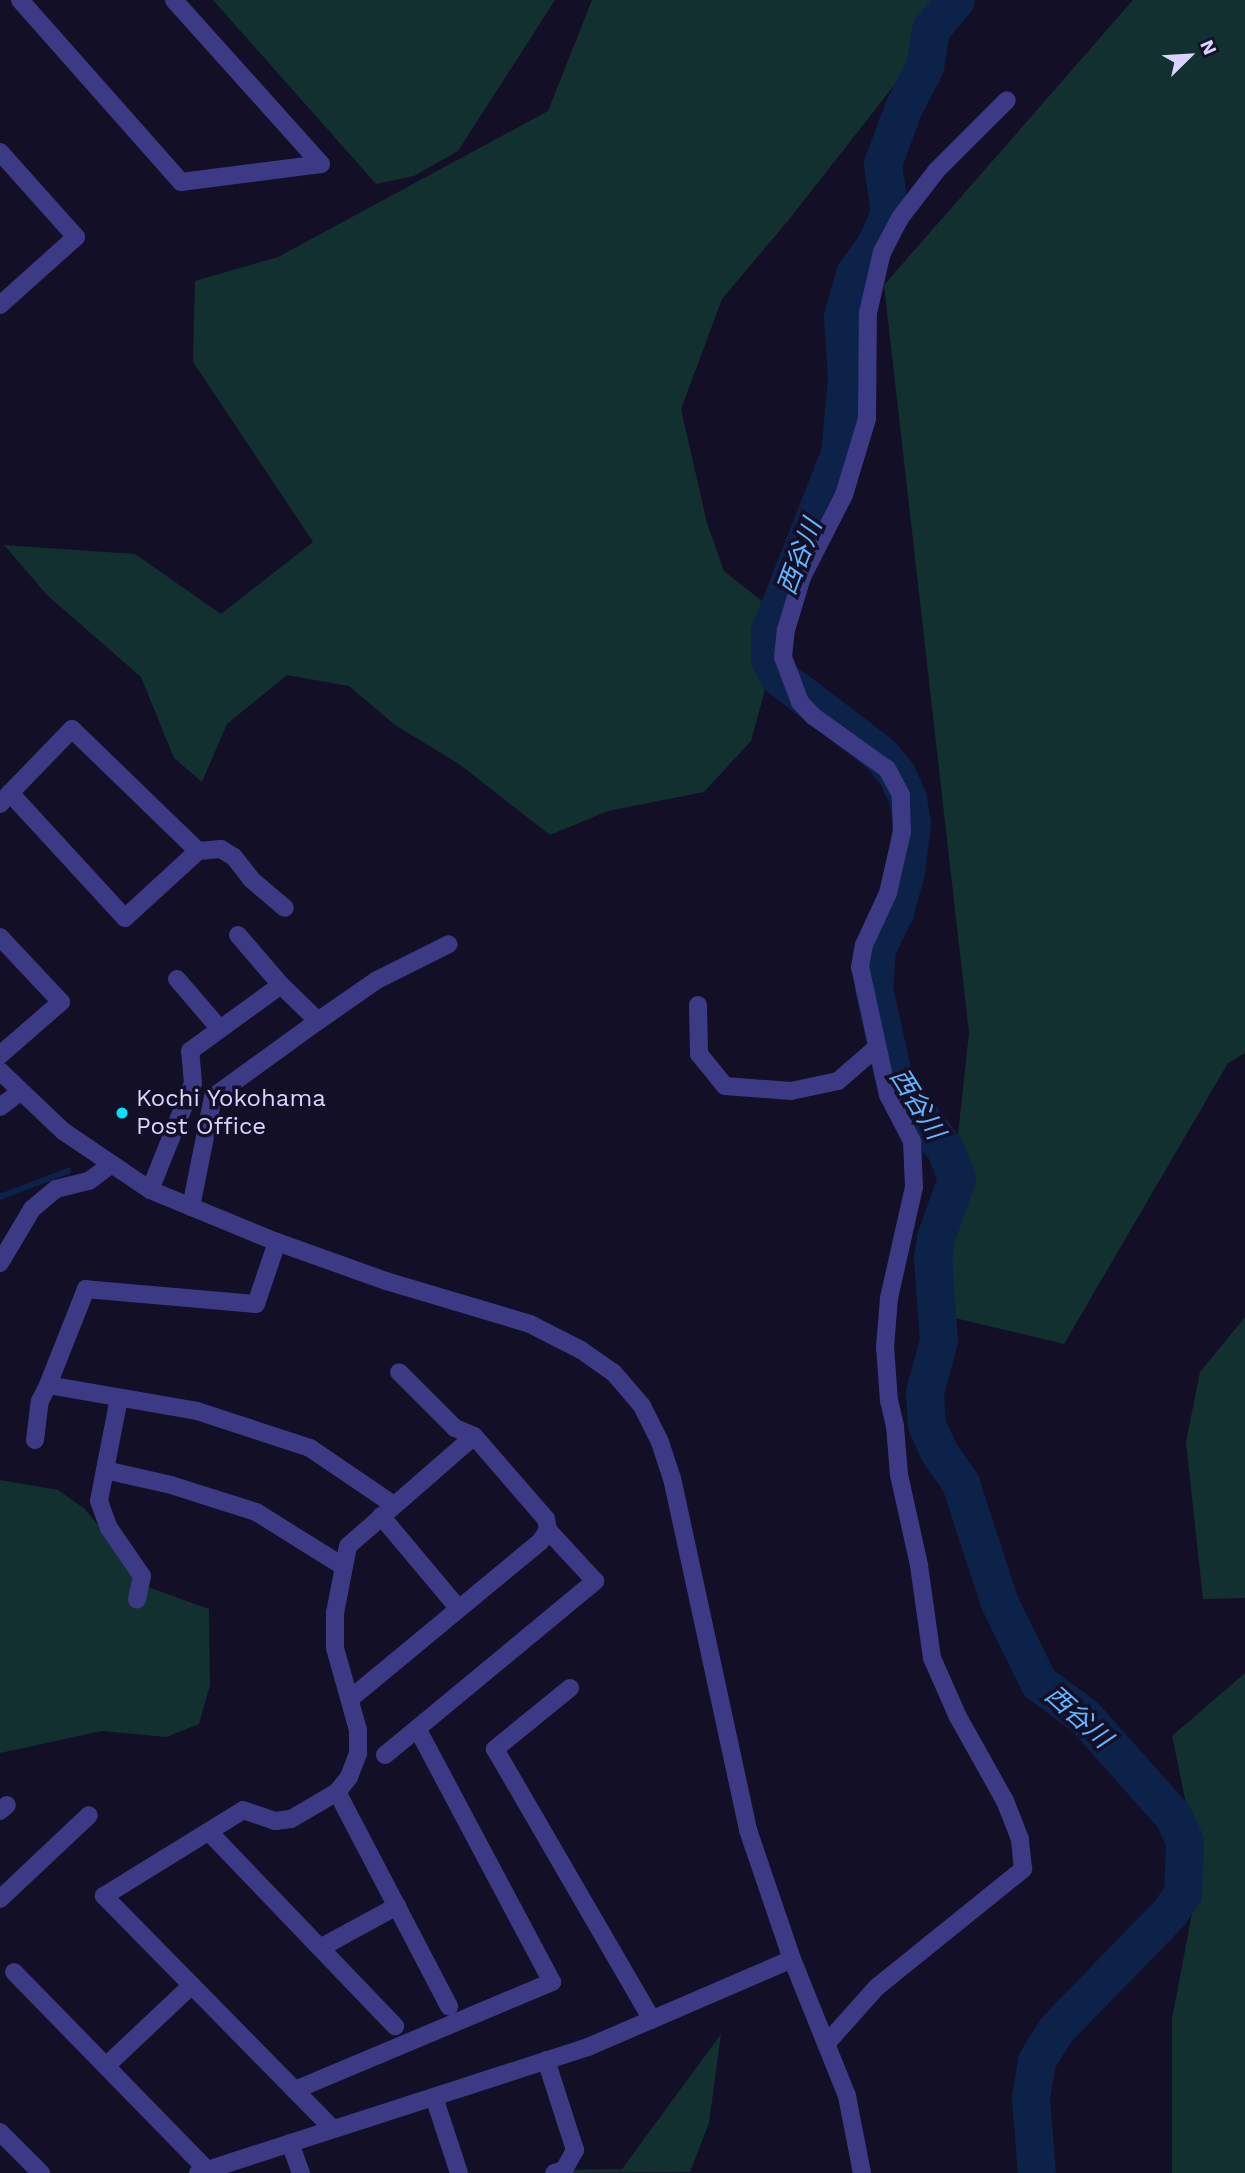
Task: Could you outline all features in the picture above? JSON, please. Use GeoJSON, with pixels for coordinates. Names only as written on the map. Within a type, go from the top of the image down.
{"type":"FeatureCollection","features":[{"type":"Feature","properties":{"kind":"street"},"geometry":{"type":"LineString","coordinates":[[20,0],[181,182],[321,164],[174,0]]}},
{"type":"Feature","properties":{"kind":"street"},"geometry":{"type":"LineString","coordinates":[[826,2044],[877,1987],[946,1929],[1007,1886],[1023,1869],[1020,1839],[1005,1801],[958,1717],[932,1658],[919,1565],[899,1475],[885,1347],[889,1298],[914,1187],[912,1141],[888,1095],[860,967],[864,945],[888,893],[902,832],[901,795],[887,769],[813,716],[800,702],[783,657],[786,630],[802,577],[844,495],[867,419],[868,313],[882,252],[900,218],[936,171],[1007,100]]}},
{"type":"Feature","properties":{"kind":"street"},"geometry":{"type":"LineString","coordinates":[[0,152],[76,237],[0,305]]}},
{"type":"Feature","properties":{"kind":"street"},"geometry":{"type":"LineString","coordinates":[[198,851],[72,729],[5,799],[125,918],[198,851],[221,849],[234,857],[252,880],[285,908]]}},
{"type":"Feature","properties":{"kind":"street"},"geometry":{"type":"LineString","coordinates":[[238,935],[281,985],[318,1021]]}},
{"type":"Feature","properties":{"kind":"street"},"geometry":{"type":"LineString","coordinates":[[0,937],[61,1002],[0,1055]]}},
{"type":"Feature","properties":{"kind":"street"},"geometry":{"type":"LineString","coordinates":[[191,1207],[213,1097],[377,980],[449,944]]}},
{"type":"Feature","properties":{"kind":"street"},"geometry":{"type":"LineString","coordinates":[[177,979],[220,1029]]}},
{"type":"Feature","properties":{"kind":"street"},"geometry":{"type":"LineString","coordinates":[[150,1190],[193,1083],[190,1051],[281,985]]}},
{"type":"Feature","properties":{"kind":"street"},"geometry":{"type":"LineString","coordinates":[[698,1005],[699,1055],[724,1086],[791,1091],[838,1081],[876,1048]]}},
{"type":"Feature","properties":{"kind":"street"},"geometry":{"type":"LineString","coordinates":[[0,1072],[64,1131],[150,1190],[277,1242],[386,1281],[530,1324],[581,1350],[613,1372],[642,1406],[660,1442],[672,1478],[748,1830],[792,1959],[847,2096],[862,2173]]}},
{"type":"Feature","properties":{"kind":"street"},"geometry":{"type":"LineString","coordinates":[[0,1107],[21,1091]]}},
{"type":"Feature","properties":{"kind":"street"},"geometry":{"type":"LineString","coordinates":[[0,1264],[32,1209],[56,1189],[89,1181],[110,1165]]}},
{"type":"Feature","properties":{"kind":"street"},"geometry":{"type":"LineString","coordinates":[[35,1440],[40,1401],[86,1289],[256,1304],[277,1242]]}},
{"type":"Feature","properties":{"kind":"street"},"geometry":{"type":"LineString","coordinates":[[385,1755],[595,1581],[548,1530],[546,1519],[474,1436],[455,1429],[399,1372]]}},
{"type":"Feature","properties":{"kind":"street"},"geometry":{"type":"LineString","coordinates":[[48,1385],[197,1411],[310,1448],[387,1511],[459,1609]]}},
{"type":"Feature","properties":{"kind":"street"},"geometry":{"type":"LineString","coordinates":[[120,1398],[99,1501],[109,1528],[142,1576],[137,1599]]}},
{"type":"Feature","properties":{"kind":"street"},"geometry":{"type":"LineString","coordinates":[[333,2129],[104,1896],[243,1810],[275,1821],[291,1819],[337,1792],[349,1777],[358,1753],[358,1730],[334,1648],[341,1565],[348,1546],[474,1436]]}},
{"type":"Feature","properties":{"kind":"street"},"geometry":{"type":"LineString","coordinates":[[105,1470],[171,1485],[256,1512],[341,1565]]}},
{"type":"Feature","properties":{"kind":"street"},"geometry":{"type":"LineString","coordinates":[[350,1699],[540,1542],[548,1530]]}},
{"type":"Feature","properties":{"kind":"street"},"geometry":{"type":"LineString","coordinates":[[570,1688],[495,1749],[652,2020]]}},
{"type":"Feature","properties":{"kind":"street"},"geometry":{"type":"LineString","coordinates":[[295,2090],[552,1982],[418,1730]]}},
{"type":"Feature","properties":{"kind":"street"},"geometry":{"type":"LineString","coordinates":[[337,1792],[449,2006]]}},
{"type":"Feature","properties":{"kind":"street"},"geometry":{"type":"LineString","coordinates":[[0,1899],[89,1815]]}},
{"type":"Feature","properties":{"kind":"street"},"geometry":{"type":"LineString","coordinates":[[209,1832],[395,2026]]}},
{"type":"Feature","properties":{"kind":"street"},"geometry":{"type":"LineString","coordinates":[[320,1948],[397,1906]]}},
{"type":"Feature","properties":{"kind":"street"},"geometry":{"type":"LineString","coordinates":[[14,1972],[106,2066],[202,2171],[546,2060],[652,2020],[792,1959]]}},
{"type":"Feature","properties":{"kind":"street"},"geometry":{"type":"LineString","coordinates":[[106,2066],[192,1985]]}},
{"type":"Feature","properties":{"kind":"street"},"geometry":{"type":"LineString","coordinates":[[546,2060],[575,2150],[564,2169],[554,2173]]}},
{"type":"Feature","properties":{"kind":"street"},"geometry":{"type":"LineString","coordinates":[[434,2097],[459,2173]]}},
{"type":"Feature","properties":{"kind":"street"},"geometry":{"type":"LineString","coordinates":[[0,2132],[41,2173]]}},
{"type":"Feature","properties":{"kind":"street"},"geometry":{"type":"LineString","coordinates":[[290,2143],[301,2173]]}},
{"type":"Feature","properties":{"kind":"green space"},"geometry":{"type":"Polygon","coordinates":[[[213,0],[555,0],[458,151],[414,176],[376,184],[213,0]]]}},
{"type":"Feature","properties":{"kind":"green space"},"geometry":{"type":"Polygon","coordinates":[[[592,0],[961,0],[787,222],[722,299],[681,409],[707,523],[724,571],[778,614],[771,668],[751,741],[704,792],[608,811],[550,835],[459,764],[395,725],[349,686],[287,675],[227,724],[202,782],[174,758],[141,677],[47,595],[4,545],[135,554],[221,614],[313,542],[193,362],[195,281],[278,257],[548,111],[592,0]]]}},
{"type":"Feature","properties":{"kind":"green space"},"geometry":{"type":"Polygon","coordinates":[[[1133,0],[1245,0],[1245,1053],[1228,1063],[1064,1344],[955,1318],[941,1291],[969,1033],[884,285],[1133,0]]]}},
{"type":"Feature","properties":{"kind":"green space"},"geometry":{"type":"Polygon","coordinates":[[[1245,1317],[1245,1598],[1203,1599],[1186,1442],[1200,1372],[1245,1317]]]}},
{"type":"Feature","properties":{"kind":"green space"},"geometry":{"type":"Polygon","coordinates":[[[0,1480],[58,1490],[85,1509],[148,1587],[209,1609],[210,1685],[199,1724],[166,1737],[102,1731],[0,1753],[0,1480]]]}},
{"type":"Feature","properties":{"kind":"green space"},"geometry":{"type":"Polygon","coordinates":[[[1245,1673],[1245,2173],[1172,2173],[1172,2019],[1200,1871],[1172,1736],[1245,1673]]]}},
{"type":"Feature","properties":{"kind":"green space"},"geometry":{"type":"Polygon","coordinates":[[[721,2034],[709,2123],[690,2172],[563,2173],[567,2170],[622,2169],[721,2034]]]}},
{"type":"Feature","properties":{"kind":"waterway","name":"西谷川"},"geometry":{"type":"LineString","coordinates":[[956,0],[931,30],[925,67],[904,108],[883,164],[890,214],[874,248],[855,274],[843,317],[847,379],[840,454],[770,632],[770,659],[779,677],[880,754],[897,774],[908,799],[912,823],[906,872],[895,912],[877,949],[874,989],[893,1075],[900,1091],[946,1150],[957,1179],[936,1238],[933,1258],[939,1341],[925,1392],[927,1425],[939,1452],[961,1484],[999,1601],[1039,1683],[1084,1716],[1174,1817],[1185,1842],[1183,1894],[1169,1914],[1057,2029],[1037,2061],[1031,2099],[1037,2173]]}},
{"type":"Feature","properties":{"kind":"waterway"},"geometry":{"type":"LineString","coordinates":[[0,1197],[68,1171]]}},
{"type":"Feature","properties":{"kind":"place","name":"Kochi Yokohama Post Office"},"geometry":{"type":"Point","coordinates":[122,1113]}}]}
